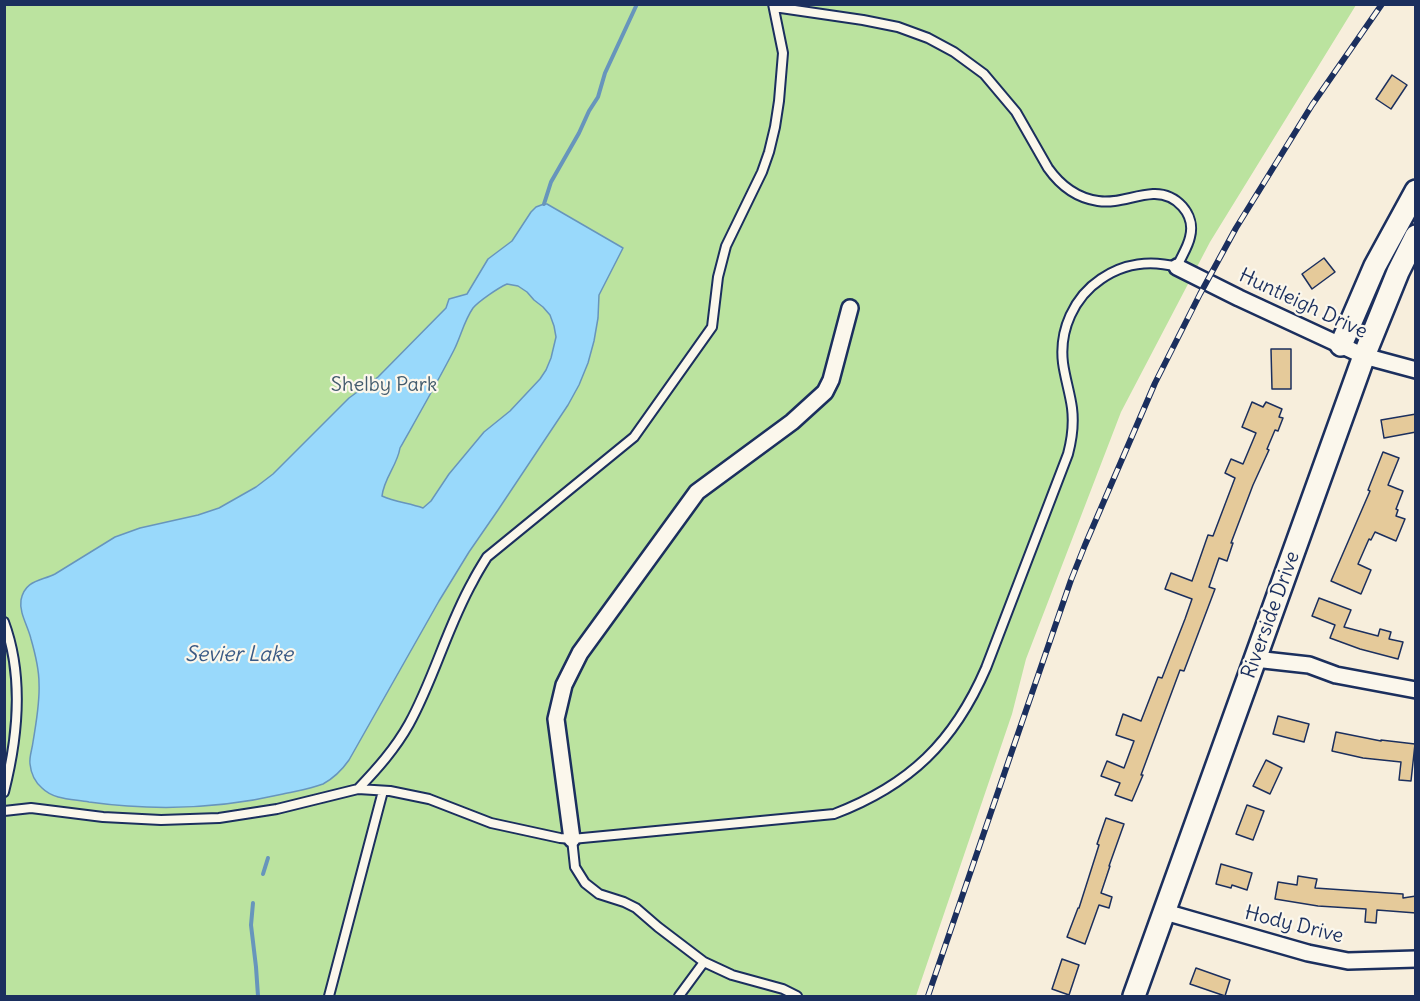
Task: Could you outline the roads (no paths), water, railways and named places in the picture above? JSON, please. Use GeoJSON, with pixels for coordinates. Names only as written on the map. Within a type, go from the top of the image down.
{"type":"FeatureCollection","features":[{"type":"Feature","properties":{"kind":"street"},"geometry":{"type":"LineString","coordinates":[[1341,345],[1375,266],[1416,191]]}},
{"type":"Feature","properties":{"kind":"street","name":"Riverside Drive"},"geometry":{"type":"LineString","coordinates":[[1134,996],[1364,356],[1398,272],[1416,236]]}},
{"type":"Feature","properties":{"kind":"street","name":"Huntleigh Drive"},"geometry":{"type":"LineString","coordinates":[[1177,267],[1364,356],[1416,370]]}},
{"type":"Feature","properties":{"kind":"street"},"geometry":{"type":"LineString","coordinates":[[572,839],[556,719],[564,684],[571,668],[590,638],[697,492],[792,422],[825,392],[831,380],[850,308]]}},
{"type":"Feature","properties":{"kind":"street"},"geometry":{"type":"LineString","coordinates":[[1255,659],[1310,664],[1336,675],[1416,690]]}},
{"type":"Feature","properties":{"kind":"street","name":"Hody Drive"},"geometry":{"type":"LineString","coordinates":[[1165,912],[1318,955],[1348,961],[1416,959]]}},
{"type":"Feature","properties":{"kind":"lane"},"geometry":{"type":"LineString","coordinates":[[4,811],[31,808],[103,817],[161,820],[219,818],[277,809],[358,789],[429,799],[491,823],[572,839],[834,814],[883,792],[927,758],[945,738],[962,716],[975,693],[990,657],[1068,454],[1073,419],[1062,350],[1065,328],[1074,308],[1095,283],[1123,268],[1144,263],[1177,267],[1189,241],[1191,230],[1188,215],[1180,204],[1169,197],[1156,194],[1108,202],[1082,196],[1066,188],[1048,168],[1016,112],[984,74],[954,52],[928,38],[898,27],[774,6],[783,53],[775,127],[762,172],[726,246],[718,277],[712,327],[634,437],[487,557],[472,582],[409,724],[394,748],[358,789]]}},
{"type":"Feature","properties":{"kind":"lane"},"geometry":{"type":"LineString","coordinates":[[4,622],[14,655],[17,676],[16,722],[11,768],[4,792]]}},
{"type":"Feature","properties":{"kind":"lane"},"geometry":{"type":"LineString","coordinates":[[329,996],[383,791]]}},
{"type":"Feature","properties":{"kind":"lane"},"geometry":{"type":"LineString","coordinates":[[572,839],[575,867],[589,887],[600,894],[636,908],[704,962],[732,975],[783,989],[797,996]]}},
{"type":"Feature","properties":{"kind":"lane"},"geometry":{"type":"LineString","coordinates":[[679,996],[704,962]]}},
{"type":"Feature","properties":{"kind":"water","name":"Sevier Lake"},"geometry":{"type":"Polygon","coordinates":[[[547,204],[623,248],[599,295],[598,318],[588,363],[568,405],[469,552],[344,767],[327,782],[313,787],[235,803],[186,807],[113,805],[64,798],[52,795],[42,788],[34,778],[30,764],[39,683],[30,634],[21,610],[21,600],[26,588],[34,582],[55,574],[115,537],[140,528],[219,508],[256,487],[273,474],[349,398],[378,377],[446,308],[449,299],[467,294],[488,259],[512,241],[536,207],[547,204]],[[507,284],[473,308],[454,350],[400,448],[382,496],[423,508],[431,501],[449,474],[484,432],[510,411],[546,370],[556,337],[554,326],[550,315],[543,307],[518,286],[507,284]]]}},
{"type":"Feature","properties":{"kind":"waterway"},"geometry":{"type":"LineString","coordinates":[[544,204],[551,182],[598,97],[605,73],[637,4]]}},
{"type":"Feature","properties":{"kind":"waterway"},"geometry":{"type":"LineString","coordinates":[[263,874],[268,858]]}},
{"type":"Feature","properties":{"kind":"waterway"},"geometry":{"type":"LineString","coordinates":[[253,903],[251,925],[258,996]]}},
{"type":"Feature","properties":{"kind":"railway"},"geometry":{"type":"LineString","coordinates":[[928,996],[1071,580],[1155,383],[1236,228],[1312,105],[1382,4]]}},
{"type":"Feature","properties":{"kind":"park label","name":"Shelby Park"},"geometry":{"type":"Point","coordinates":[384,385]}}]}
